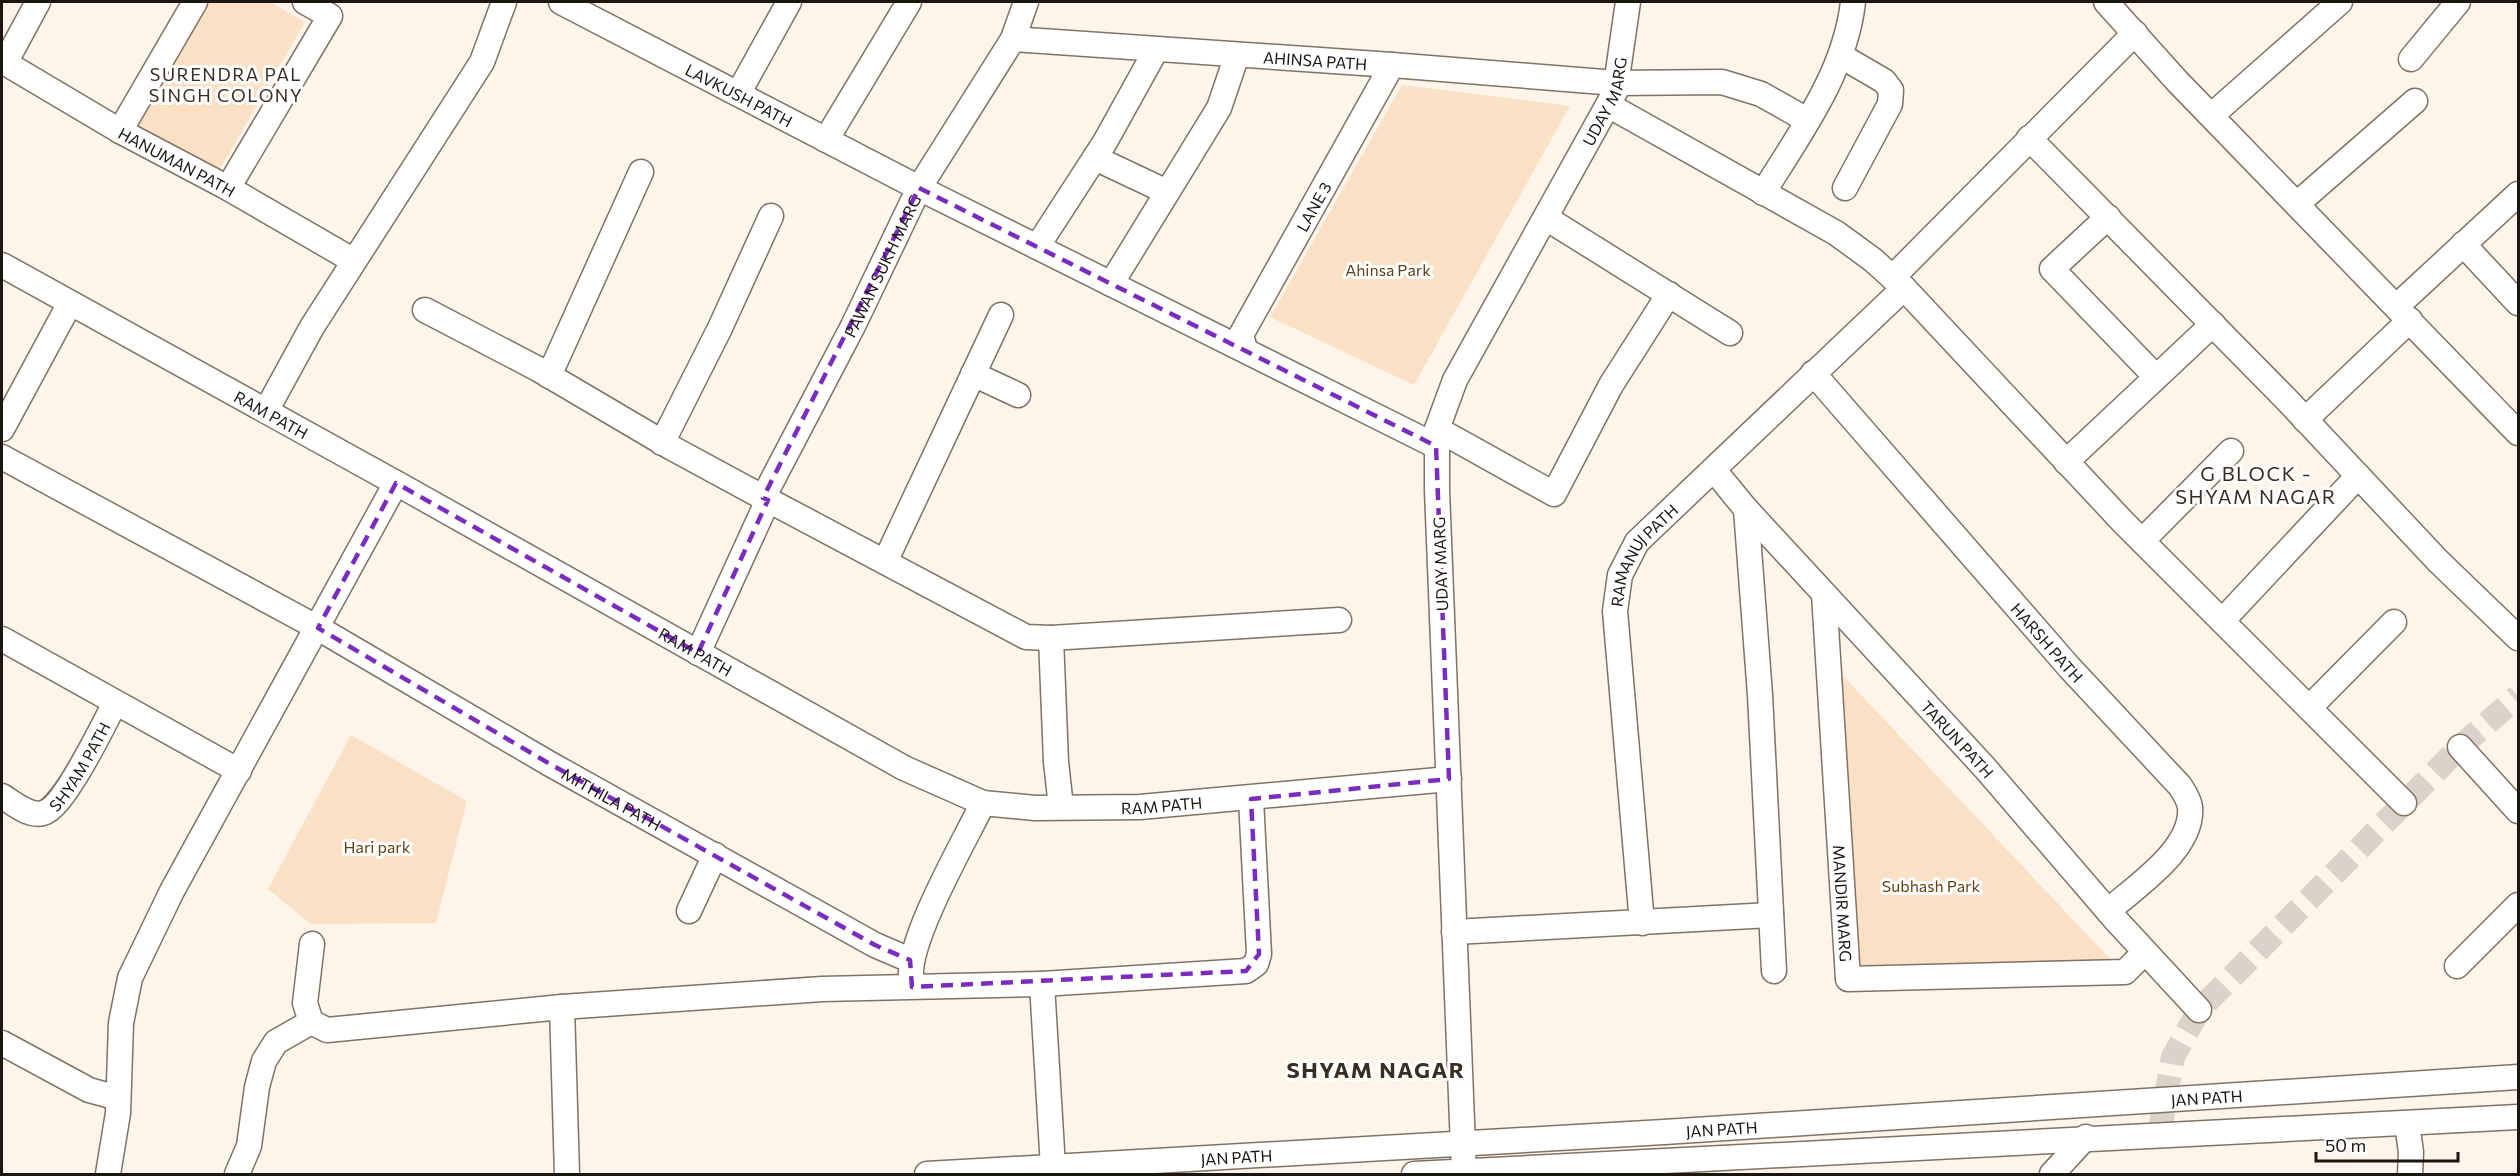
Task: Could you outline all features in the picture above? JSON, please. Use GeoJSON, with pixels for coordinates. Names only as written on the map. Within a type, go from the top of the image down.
{"type":"FeatureCollection","features":[{"type":"Feature","properties":{"kind":"street"},"geometry":{"type":"LineString","coordinates":[[3,62],[38,2]]}},
{"type":"Feature","properties":{"kind":"street"},"geometry":{"type":"LineString","coordinates":[[120,131],[195,2]]}},
{"type":"Feature","properties":{"kind":"street"},"geometry":{"type":"LineString","coordinates":[[228,188],[330,16],[305,2]]}},
{"type":"Feature","properties":{"kind":"street"},"geometry":{"type":"LineString","coordinates":[[266,411],[312,327],[482,62],[504,2]]}},
{"type":"Feature","properties":{"kind":"street","name":"LAVKUSH PATH"},"geometry":{"type":"LineString","coordinates":[[561,2],[919,188],[1111,284],[1245,350],[1437,438],[1554,495],[1611,385],[1669,294]]}},
{"type":"Feature","properties":{"kind":"street"},"geometry":{"type":"LineString","coordinates":[[738,94],[789,2]]}},
{"type":"Feature","properties":{"kind":"street"},"geometry":{"type":"LineString","coordinates":[[826,140],[909,2]]}},
{"type":"Feature","properties":{"kind":"street","name":"PAWAN SUKH MARG"},"geometry":{"type":"LineString","coordinates":[[698,652],[766,499],[919,188],[1013,39],[1026,2]]}},
{"type":"Feature","properties":{"kind":"street","name":"UDAY MARG"},"geometry":{"type":"LineString","coordinates":[[1464,1172],[1437,438],[1455,380],[1546,218],[1612,94],[1628,2]]}},
{"type":"Feature","properties":{"kind":"street"},"geometry":{"type":"LineString","coordinates":[[1764,193],[1825,92],[1851,22],[1853,2]]}},
{"type":"Feature","properties":{"kind":"street"},"geometry":{"type":"LineString","coordinates":[[2106,2],[2518,433]]}},
{"type":"Feature","properties":{"kind":"street"},"geometry":{"type":"LineString","coordinates":[[2212,115],[2340,2]]}},
{"type":"Feature","properties":{"kind":"street"},"geometry":{"type":"LineString","coordinates":[[2411,60],[2458,2]]}},
{"type":"Feature","properties":{"kind":"street","name":"RAMANUJ PATH"},"geometry":{"type":"LineString","coordinates":[[1642,923],[1615,611],[1620,575],[1637,542],[1813,373],[2029,138],[2134,33]]}},
{"type":"Feature","properties":{"kind":"street","name":"AHINSA PATH"},"geometry":{"type":"LineString","coordinates":[[1013,39],[1392,65],[1612,94],[1722,82],[1761,94],[1807,120]]}},
{"type":"Feature","properties":{"kind":"street"},"geometry":{"type":"LineString","coordinates":[[1037,247],[1095,158],[1156,50]]}},
{"type":"Feature","properties":{"kind":"street"},"geometry":{"type":"LineString","coordinates":[[1111,284],[1219,108],[1237,56]]}},
{"type":"Feature","properties":{"kind":"street"},"geometry":{"type":"LineString","coordinates":[[1840,56],[1884,81],[1891,90],[1890,104],[1845,188]]}},
{"type":"Feature","properties":{"kind":"street","name":"HANUMAN PATH"},"geometry":{"type":"LineString","coordinates":[[3,62],[120,131],[228,188],[354,261]]}},
{"type":"Feature","properties":{"kind":"street","name":"LANE 3"},"geometry":{"type":"LineString","coordinates":[[1245,350],[1241,335],[1392,65]]}},
{"type":"Feature","properties":{"kind":"street"},"geometry":{"type":"LineString","coordinates":[[1612,94],[1764,193],[1836,232],[1898,283],[2142,541],[2404,803]]}},
{"type":"Feature","properties":{"kind":"street"},"geometry":{"type":"LineString","coordinates":[[2298,203],[2415,101]]}},
{"type":"Feature","properties":{"kind":"street"},"geometry":{"type":"LineString","coordinates":[[2029,138],[2306,420],[2438,561],[2518,638]]}},
{"type":"Feature","properties":{"kind":"street"},"geometry":{"type":"LineString","coordinates":[[1095,158],[1167,192]]}},
{"type":"Feature","properties":{"kind":"street"},"geometry":{"type":"LineString","coordinates":[[549,376],[641,172]]}},
{"type":"Feature","properties":{"kind":"street"},"geometry":{"type":"LineString","coordinates":[[2306,420],[2463,244],[2518,194]]}},
{"type":"Feature","properties":{"kind":"street"},"geometry":{"type":"LineString","coordinates":[[662,442],[720,328],[771,216]]}},
{"type":"Feature","properties":{"kind":"street"},"geometry":{"type":"LineString","coordinates":[[1546,218],[1730,333]]}},
{"type":"Feature","properties":{"kind":"street"},"geometry":{"type":"LineString","coordinates":[[2108,218],[2052,270],[2156,377]]}},
{"type":"Feature","properties":{"kind":"street"},"geometry":{"type":"LineString","coordinates":[[2463,244],[2518,303]]}},
{"type":"Feature","properties":{"kind":"street","name":"RAM PATH"},"geometry":{"type":"LineString","coordinates":[[2,265],[904,768],[983,803],[1035,808],[1140,807],[1251,799],[1449,779]]}},
{"type":"Feature","properties":{"kind":"street"},"geometry":{"type":"LineString","coordinates":[[2,429],[70,303]]}},
{"type":"Feature","properties":{"kind":"street"},"geometry":{"type":"LineString","coordinates":[[425,310],[549,376],[766,499],[1026,637],[1051,638],[1339,620]]}},
{"type":"Feature","properties":{"kind":"street"},"geometry":{"type":"LineString","coordinates":[[885,562],[1000,315]]}},
{"type":"Feature","properties":{"kind":"street"},"geometry":{"type":"LineString","coordinates":[[2066,462],[2213,324]]}},
{"type":"Feature","properties":{"kind":"street","name":"HARSH PATH"},"geometry":{"type":"LineString","coordinates":[[1813,373],[2069,667],[2180,786],[2190,805],[2189,829],[2177,848],[2108,911]]}},
{"type":"Feature","properties":{"kind":"street"},"geometry":{"type":"LineString","coordinates":[[973,374],[1018,395]]}},
{"type":"Feature","properties":{"kind":"street"},"geometry":{"type":"LineString","coordinates":[[2142,541],[2231,451]]}},
{"type":"Feature","properties":{"kind":"street","name":"MITHILA PATH"},"geometry":{"type":"LineString","coordinates":[[2,458],[318,628],[550,764],[875,945],[910,960]]}},
{"type":"Feature","properties":{"kind":"street","name":"TARUN PATH"},"geometry":{"type":"LineString","coordinates":[[1714,470],[1746,509],[1985,768],[2108,911],[2199,1010]]}},
{"type":"Feature","properties":{"kind":"street"},"geometry":{"type":"LineString","coordinates":[[2222,621],[2358,476]]}},
{"type":"Feature","properties":{"kind":"street"},"geometry":{"type":"LineString","coordinates":[[108,1174],[118,1098],[121,1023],[130,978],[172,891],[396,483]]}},
{"type":"Feature","properties":{"kind":"street"},"geometry":{"type":"LineString","coordinates":[[1746,509],[1760,695],[1774,970]]}},
{"type":"Feature","properties":{"kind":"street","name":"MANDIR MARG"},"geometry":{"type":"LineString","coordinates":[[1824,594],[1848,979],[2125,972],[2145,952]]}},
{"type":"Feature","properties":{"kind":"street"},"geometry":{"type":"LineString","coordinates":[[2309,708],[2394,622]]}},
{"type":"Feature","properties":{"kind":"street"},"geometry":{"type":"LineString","coordinates":[[1051,638],[1056,762],[1061,807]]}},
{"type":"Feature","properties":{"kind":"street"},"geometry":{"type":"LineString","coordinates":[[2,639],[239,771]]}},
{"type":"Feature","properties":{"kind":"street","name":"SHYAM PATH"},"geometry":{"type":"LineString","coordinates":[[2,796],[29,812],[41,814],[52,810],[66,792],[115,703]]}},
{"type":"Feature","properties":{"kind":"street"},"geometry":{"type":"LineString","coordinates":[[2460,747],[2518,811]]}},
{"type":"Feature","properties":{"kind":"street"},"geometry":{"type":"LineString","coordinates":[[312,944],[305,1003],[311,1022],[327,1030],[562,1007],[822,989],[1042,984],[1246,971],[1256,964],[1259,954],[1251,799]]}},
{"type":"Feature","properties":{"kind":"street"},"geometry":{"type":"LineString","coordinates":[[912,987],[910,960],[926,919],[983,803]]}},
{"type":"Feature","properties":{"kind":"street"},"geometry":{"type":"LineString","coordinates":[[689,911],[715,855]]}},
{"type":"Feature","properties":{"kind":"street"},"geometry":{"type":"LineString","coordinates":[[2457,966],[2518,905]]}},
{"type":"Feature","properties":{"kind":"street"},"geometry":{"type":"LineString","coordinates":[[1454,932],[1771,915]]}},
{"type":"Feature","properties":{"kind":"street"},"geometry":{"type":"LineString","coordinates":[[1042,984],[1053,1167]]}},
{"type":"Feature","properties":{"kind":"street"},"geometry":{"type":"LineString","coordinates":[[562,1007],[567,1174]]}},
{"type":"Feature","properties":{"kind":"street"},"geometry":{"type":"LineString","coordinates":[[237,1174],[249,1146],[255,1116],[257,1087],[264,1061],[276,1042],[311,1022]]}},
{"type":"Feature","properties":{"kind":"street"},"geometry":{"type":"LineString","coordinates":[[2,1043],[89,1090],[118,1098]]}},
{"type":"Feature","properties":{"kind":"street","name":"JAN PATH"},"geometry":{"type":"LineString","coordinates":[[927,1174],[1462,1144],[2518,1077]]}},
{"type":"Feature","properties":{"kind":"street","name":"JAN PATH"},"geometry":{"type":"LineString","coordinates":[[1414,1174],[1656,1168],[2086,1137],[2407,1124],[2518,1117]]}},
{"type":"Feature","properties":{"kind":"street"},"geometry":{"type":"LineString","coordinates":[[2407,1124],[2411,1152],[2410,1174]]}},
{"type":"Feature","properties":{"kind":"street"},"geometry":{"type":"LineString","coordinates":[[2052,1174],[2086,1137]]}},
{"type":"Feature","properties":{"kind":"highlighted area"},"geometry":{"type":"Polygon","coordinates":[[[919,188],[1436,446],[1449,779],[1251,799],[1259,954],[1246,971],[912,987],[910,960],[875,945],[550,764],[318,628],[396,483],[698,653],[768,500],[763,498],[919,188]]]}},
{"type":"Feature","properties":{"kind":"green space"},"geometry":{"type":"Polygon","coordinates":[[[206,2],[270,2],[305,22],[220,169],[132,127],[206,2]]]}},
{"type":"Feature","properties":{"kind":"green space","name":"Ahinsa Park"},"geometry":{"type":"Polygon","coordinates":[[[1402,85],[1570,106],[1414,385],[1270,317],[1402,85]]]}},
{"type":"Feature","properties":{"kind":"green space","name":"Subhash Park"},"geometry":{"type":"Polygon","coordinates":[[[1830,667],[1844,677],[2113,962],[1857,969],[1830,667]]]}},
{"type":"Feature","properties":{"kind":"green space","name":"Hari park"},"geometry":{"type":"Polygon","coordinates":[[[351,735],[467,801],[436,923],[311,924],[268,889],[351,735]]]}},
{"type":"Feature","properties":{"kind":"tunnel"},"geometry":{"type":"LineString","coordinates":[[2159,1135],[2173,1057],[2199,1010],[2460,747],[2518,696]]}},
{"type":"Feature","properties":{"kind":"district","name":"SURENDRA PAL SINGH COLONY"},"geometry":{"type":"Point","coordinates":[226,84]}},
{"type":"Feature","properties":{"kind":"district","name":"G BLOCK - SHYAM NAGAR"},"geometry":{"type":"Point","coordinates":[2256,484]}},
{"type":"Feature","properties":{"kind":"district","name":"SHYAM NAGAR"},"geometry":{"type":"Point","coordinates":[1376,1069]}}]}
